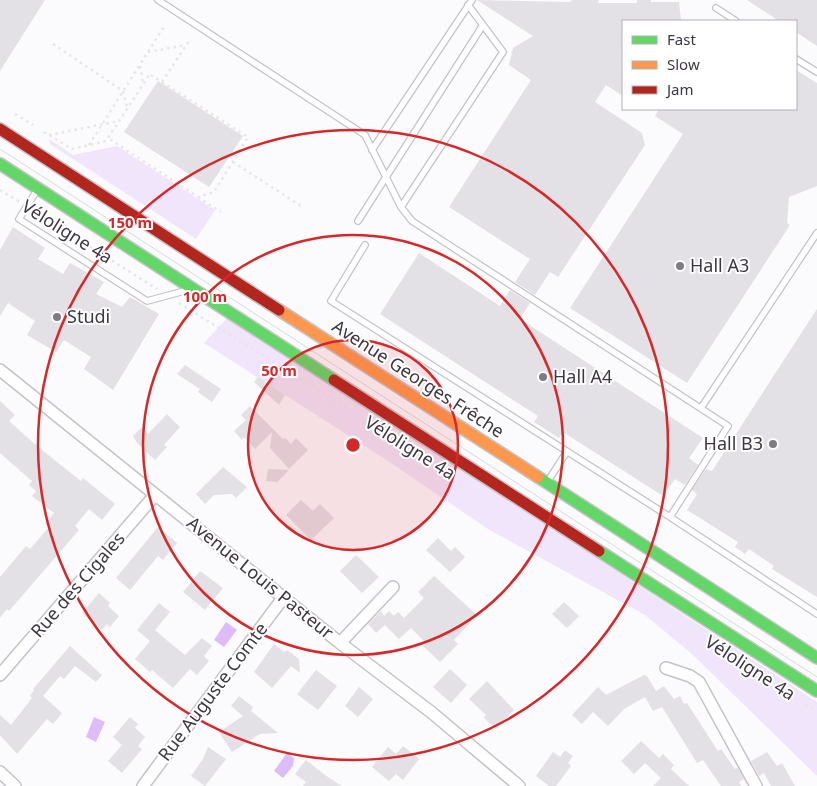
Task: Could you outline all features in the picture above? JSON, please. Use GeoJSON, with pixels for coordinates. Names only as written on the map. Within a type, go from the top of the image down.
{"type":"FeatureCollection","features":[{"type":"Feature","properties":{"kind":"main road","name":"Avenue Georges Frêche"},"geometry":{"type":"LineString","coordinates":[[0,129],[817,658]]}},
{"type":"Feature","properties":{"kind":"main road"},"geometry":{"type":"LineString","coordinates":[[0,164],[817,691]]}},
{"type":"Feature","properties":{"kind":"street","name":"Avenue Louis Pasteur"},"geometry":{"type":"LineString","coordinates":[[0,370],[340,644],[432,712],[519,786]]}},
{"type":"Feature","properties":{"kind":"street","name":"Rue des Cigales"},"geometry":{"type":"LineString","coordinates":[[0,675],[155,495]]}},
{"type":"Feature","properties":{"kind":"street"},"geometry":{"type":"LineString","coordinates":[[340,644],[394,587]]}},
{"type":"Feature","properties":{"kind":"street","name":"Rue Auguste Comte"},"geometry":{"type":"LineString","coordinates":[[144,786],[283,598]]}},
{"type":"Feature","properties":{"kind":"street"},"geometry":{"type":"LineString","coordinates":[[666,668],[690,676],[699,682],[756,786]]}},
{"type":"Feature","properties":{"kind":"street"},"geometry":{"type":"LineString","coordinates":[[0,772],[15,786]]}},
{"type":"Feature","properties":{"kind":"lane"},"geometry":{"type":"LineString","coordinates":[[158,0],[365,135],[401,207],[412,221],[728,426],[670,517]]}},
{"type":"Feature","properties":{"kind":"lane"},"geometry":{"type":"LineString","coordinates":[[372,150],[470,3],[483,24],[503,49],[503,52],[401,207]]}},
{"type":"Feature","properties":{"kind":"lane"},"geometry":{"type":"LineString","coordinates":[[716,8],[734,20]]}},
{"type":"Feature","properties":{"kind":"lane"},"geometry":{"type":"LineString","coordinates":[[358,221],[483,24]]}},
{"type":"Feature","properties":{"kind":"lane"},"geometry":{"type":"LineString","coordinates":[[797,60],[817,72]]}},
{"type":"Feature","properties":{"kind":"lane"},"geometry":{"type":"LineString","coordinates":[[38,189],[19,219],[147,301],[195,288]]}},
{"type":"Feature","properties":{"kind":"lane"},"geometry":{"type":"LineString","coordinates":[[701,408],[817,233]]}},
{"type":"Feature","properties":{"kind":"lane"},"geometry":{"type":"LineString","coordinates":[[365,245],[331,301],[566,453],[670,517],[817,614]]}},
{"type":"Feature","properties":{"kind":"lane"},"geometry":{"type":"LineString","coordinates":[[546,483],[566,453]]}},
{"type":"Feature","properties":{"kind":"path"},"geometry":{"type":"LineString","coordinates":[[89,145],[165,25]]}},
{"type":"Feature","properties":{"kind":"path"},"geometry":{"type":"LineString","coordinates":[[162,82],[189,41]]}},
{"type":"Feature","properties":{"kind":"path"},"geometry":{"type":"LineString","coordinates":[[53,44],[123,90],[127,108]]}},
{"type":"Feature","properties":{"kind":"path"},"geometry":{"type":"LineString","coordinates":[[148,52],[186,45]]}},
{"type":"Feature","properties":{"kind":"path"},"geometry":{"type":"LineString","coordinates":[[140,65],[144,83]]}},
{"type":"Feature","properties":{"kind":"path"},"geometry":{"type":"LineString","coordinates":[[44,132],[72,149],[106,141],[150,74],[248,137],[214,192],[198,196]]}},
{"type":"Feature","properties":{"kind":"path"},"geometry":{"type":"LineString","coordinates":[[14,114],[33,126]]}},
{"type":"Feature","properties":{"kind":"path"},"geometry":{"type":"LineString","coordinates":[[49,135],[119,121]]}},
{"type":"Feature","properties":{"kind":"path"},"geometry":{"type":"LineString","coordinates":[[108,138],[221,212]]}},
{"type":"Feature","properties":{"kind":"path"},"geometry":{"type":"LineString","coordinates":[[233,162],[304,208]]}},
{"type":"Feature","properties":{"kind":"path","name":"Véloligne 4a"},"geometry":{"type":"LineString","coordinates":[[0,190],[357,414]]}},
{"type":"Feature","properties":{"kind":"path","name":"Véloligne 4a"},"geometry":{"type":"LineString","coordinates":[[800,700],[817,711]]}},
{"type":"Feature","properties":{"kind":"shaded area"},"geometry":{"type":"Polygon","coordinates":[[[49,139],[73,155],[117,146],[215,210],[196,239],[50,144],[49,139]]]}},
{"type":"Feature","properties":{"kind":"shaded area"},"geometry":{"type":"Polygon","coordinates":[[[228,317],[817,702],[817,776],[692,654],[645,615],[488,529],[385,459],[204,343],[228,317]]]}},
{"type":"Feature","properties":{"kind":"shaded area"},"geometry":{"type":"Polygon","coordinates":[[[226,622],[237,630],[224,647],[214,640],[226,622]]]}},
{"type":"Feature","properties":{"kind":"shaded area"},"geometry":{"type":"Polygon","coordinates":[[[94,717],[105,722],[96,742],[86,737],[94,717]]]}},
{"type":"Feature","properties":{"kind":"shaded area"},"geometry":{"type":"Polygon","coordinates":[[[287,753],[294,758],[293,766],[283,778],[274,771],[287,753]]]}},
{"type":"Feature","properties":{"kind":"building"},"geometry":{"type":"Polygon","coordinates":[[[0,0],[45,0],[0,71],[0,0]]]}},
{"type":"Feature","properties":{"kind":"building"},"geometry":{"type":"Polygon","coordinates":[[[477,0],[570,2],[572,0],[599,0],[598,3],[637,3],[637,0],[679,2],[681,20],[622,20],[622,95],[606,85],[595,102],[642,133],[645,145],[558,277],[550,272],[535,295],[515,282],[530,259],[449,207],[531,80],[509,65],[513,48],[533,36],[477,0]]]}},
{"type":"Feature","properties":{"kind":"building"},"geometry":{"type":"Polygon","coordinates":[[[747,0],[817,0],[817,46],[797,33],[797,20],[777,20],[747,0]]]}},
{"type":"Feature","properties":{"kind":"building","name":"Hall A3"},"geometry":{"type":"Polygon","coordinates":[[[797,71],[817,83],[817,186],[789,197],[787,223],[790,225],[687,383],[570,308],[683,134],[655,116],[658,110],[797,110],[797,71]]]}},
{"type":"Feature","properties":{"kind":"building"},"geometry":{"type":"Polygon","coordinates":[[[158,81],[243,136],[209,187],[124,132],[158,81]]]}},
{"type":"Feature","properties":{"kind":"building"},"geometry":{"type":"Polygon","coordinates":[[[13,227],[45,248],[38,259],[63,274],[70,263],[104,282],[96,294],[122,307],[130,297],[159,314],[113,390],[84,369],[91,357],[64,340],[56,352],[27,335],[35,321],[8,303],[0,316],[0,250],[13,227]]]}},
{"type":"Feature","properties":{"kind":"building","name":"Hall A4"},"geometry":{"type":"Polygon","coordinates":[[[419,253],[500,306],[510,290],[530,303],[520,319],[703,438],[689,458],[698,465],[685,485],[675,479],[663,496],[563,432],[559,438],[534,422],[538,416],[380,314],[419,253]]]}},
{"type":"Feature","properties":{"kind":"building","name":"Hall B3"},"geometry":{"type":"Polygon","coordinates":[[[817,309],[817,597],[772,569],[774,566],[749,549],[745,554],[735,547],[738,542],[687,510],[697,494],[692,490],[706,469],[712,471],[817,309]]]}},
{"type":"Feature","properties":{"kind":"building"},"geometry":{"type":"Polygon","coordinates":[[[185,365],[221,389],[212,402],[198,392],[200,389],[177,374],[185,365]]]}},
{"type":"Feature","properties":{"kind":"building"},"geometry":{"type":"Polygon","coordinates":[[[258,377],[285,395],[279,405],[254,382],[258,377]]]}},
{"type":"Feature","properties":{"kind":"building"},"geometry":{"type":"Polygon","coordinates":[[[0,401],[15,415],[9,421],[81,481],[83,478],[115,504],[102,520],[89,509],[75,526],[79,530],[9,611],[7,609],[0,618],[0,577],[26,546],[30,549],[49,527],[45,524],[54,513],[32,496],[36,491],[29,485],[32,481],[0,453],[0,401]]]}},
{"type":"Feature","properties":{"kind":"building"},"geometry":{"type":"Polygon","coordinates":[[[250,406],[283,439],[285,438],[291,444],[296,438],[308,450],[289,469],[270,448],[272,432],[255,449],[244,437],[242,440],[234,431],[246,420],[241,415],[250,406]]]}},
{"type":"Feature","properties":{"kind":"building"},"geometry":{"type":"Polygon","coordinates":[[[167,414],[180,427],[164,445],[167,447],[155,460],[137,443],[133,436],[142,427],[148,434],[167,414]]]}},
{"type":"Feature","properties":{"kind":"building"},"geometry":{"type":"Polygon","coordinates":[[[223,467],[247,487],[236,498],[232,494],[214,495],[205,504],[196,494],[223,467]]]}},
{"type":"Feature","properties":{"kind":"building"},"geometry":{"type":"Polygon","coordinates":[[[268,469],[289,470],[277,482],[266,481],[268,469]]]}},
{"type":"Feature","properties":{"kind":"building"},"geometry":{"type":"Polygon","coordinates":[[[301,500],[313,511],[320,504],[334,518],[311,540],[286,515],[301,500]]]}},
{"type":"Feature","properties":{"kind":"building"},"geometry":{"type":"Polygon","coordinates":[[[158,527],[177,543],[163,560],[158,556],[130,590],[116,578],[158,527]]]}},
{"type":"Feature","properties":{"kind":"building"},"geometry":{"type":"Polygon","coordinates":[[[438,538],[451,551],[455,547],[465,557],[450,572],[426,550],[438,538]]]}},
{"type":"Feature","properties":{"kind":"building"},"geometry":{"type":"Polygon","coordinates":[[[356,555],[379,577],[362,593],[340,571],[356,555]]]}},
{"type":"Feature","properties":{"kind":"building"},"geometry":{"type":"Polygon","coordinates":[[[200,571],[223,588],[205,610],[183,592],[200,571]]]}},
{"type":"Feature","properties":{"kind":"building"},"geometry":{"type":"Polygon","coordinates":[[[434,576],[477,615],[454,640],[458,644],[440,662],[423,646],[426,643],[411,628],[399,639],[385,625],[376,633],[368,624],[381,611],[384,616],[389,611],[394,616],[398,612],[404,618],[424,598],[418,592],[434,576]]]}},
{"type":"Feature","properties":{"kind":"building"},"geometry":{"type":"Polygon","coordinates":[[[99,593],[110,603],[108,606],[119,616],[110,627],[107,624],[102,630],[82,613],[99,593]]]}},
{"type":"Feature","properties":{"kind":"building"},"geometry":{"type":"Polygon","coordinates":[[[564,602],[579,616],[567,628],[552,614],[564,602]]]}},
{"type":"Feature","properties":{"kind":"building"},"geometry":{"type":"Polygon","coordinates":[[[159,603],[170,612],[155,630],[185,655],[202,638],[212,646],[204,656],[209,661],[197,675],[190,669],[173,688],[152,670],[150,672],[135,659],[150,641],[137,630],[159,603]]]}},
{"type":"Feature","properties":{"kind":"building"},"geometry":{"type":"Polygon","coordinates":[[[274,644],[284,652],[287,650],[299,659],[300,673],[291,666],[272,688],[254,672],[274,644]]]}},
{"type":"Feature","properties":{"kind":"building"},"geometry":{"type":"Polygon","coordinates":[[[70,646],[102,675],[96,682],[75,666],[64,679],[60,676],[43,696],[62,713],[53,724],[47,719],[17,754],[0,735],[0,715],[11,725],[32,698],[30,696],[33,689],[70,646]]]}},
{"type":"Feature","properties":{"kind":"building"},"geometry":{"type":"Polygon","coordinates":[[[450,669],[467,685],[451,703],[433,687],[450,669]]]}},
{"type":"Feature","properties":{"kind":"building"},"geometry":{"type":"Polygon","coordinates":[[[316,670],[337,686],[318,710],[297,694],[316,670]]]}},
{"type":"Feature","properties":{"kind":"building"},"geometry":{"type":"Polygon","coordinates":[[[644,675],[647,676],[656,691],[664,686],[674,699],[680,696],[684,704],[687,703],[718,751],[721,749],[735,769],[738,768],[744,779],[739,782],[741,786],[721,786],[703,760],[697,763],[662,707],[653,711],[645,697],[624,709],[608,726],[593,712],[582,724],[572,715],[598,687],[606,695],[644,675]]]}},
{"type":"Feature","properties":{"kind":"building"},"geometry":{"type":"Polygon","coordinates":[[[487,681],[514,710],[496,729],[484,718],[486,715],[469,699],[487,681]]]}},
{"type":"Feature","properties":{"kind":"building"},"geometry":{"type":"Polygon","coordinates":[[[359,687],[373,699],[358,717],[345,706],[359,687]]]}},
{"type":"Feature","properties":{"kind":"building"},"geometry":{"type":"Polygon","coordinates":[[[239,696],[253,707],[251,711],[278,733],[260,734],[232,752],[219,732],[243,716],[231,706],[239,696]]]}},
{"type":"Feature","properties":{"kind":"building"},"geometry":{"type":"Polygon","coordinates":[[[130,717],[138,724],[135,728],[145,737],[138,746],[142,749],[122,773],[108,761],[122,745],[113,737],[130,717]]]}},
{"type":"Feature","properties":{"kind":"building"},"geometry":{"type":"Polygon","coordinates":[[[641,741],[659,758],[663,754],[674,765],[671,769],[689,786],[653,786],[661,778],[645,763],[634,774],[621,761],[641,741]]]}},
{"type":"Feature","properties":{"kind":"building"},"geometry":{"type":"Polygon","coordinates":[[[403,746],[419,759],[403,780],[396,774],[389,781],[372,767],[388,747],[396,754],[403,746]]]}},
{"type":"Feature","properties":{"kind":"building"},"geometry":{"type":"Polygon","coordinates":[[[208,747],[226,759],[205,786],[191,776],[203,759],[208,747]]]}},
{"type":"Feature","properties":{"kind":"building"},"geometry":{"type":"Polygon","coordinates":[[[565,750],[573,756],[568,763],[571,766],[556,786],[549,786],[536,776],[553,752],[560,757],[565,750]]]}},
{"type":"Feature","properties":{"kind":"building"},"geometry":{"type":"Polygon","coordinates":[[[767,752],[777,766],[782,763],[795,786],[771,786],[764,773],[759,776],[751,761],[767,752]]]}},
{"type":"Feature","properties":{"kind":"building"},"geometry":{"type":"Polygon","coordinates":[[[306,760],[342,786],[303,786],[306,782],[295,774],[306,760]]]}},
{"type":"Feature","properties":{"kind":"tram line"},"geometry":{"type":"LineString","coordinates":[[0,149],[817,677]]}},
{"type":"Feature","properties":{"kind":"traffic: fast"},"geometry":{"type":"LineString","coordinates":[[0,164],[334,380]]}},
{"type":"Feature","properties":{"kind":"traffic: fast"},"geometry":{"type":"LineString","coordinates":[[538,477],[817,658]]}},
{"type":"Feature","properties":{"kind":"traffic: fast"},"geometry":{"type":"LineString","coordinates":[[599,551],[817,691]]}},
{"type":"Feature","properties":{"kind":"traffic: slow"},"geometry":{"type":"LineString","coordinates":[[279,310],[538,477]]}},
{"type":"Feature","properties":{"kind":"traffic: jam"},"geometry":{"type":"LineString","coordinates":[[0,129],[279,310]]}},
{"type":"Feature","properties":{"kind":"traffic: jam"},"geometry":{"type":"LineString","coordinates":[[334,380],[599,551]]}},
{"type":"Feature","properties":{"kind":"place","name":"Hall A3"},"geometry":{"type":"Point","coordinates":[680,266]}},
{"type":"Feature","properties":{"kind":"place","name":"Studi"},"geometry":{"type":"Point","coordinates":[57,317]}},
{"type":"Feature","properties":{"kind":"place","name":"Hall A4"},"geometry":{"type":"Point","coordinates":[543,377]}},
{"type":"Feature","properties":{"kind":"place","name":"Hall B3"},"geometry":{"type":"Point","coordinates":[773,444]}}]}
